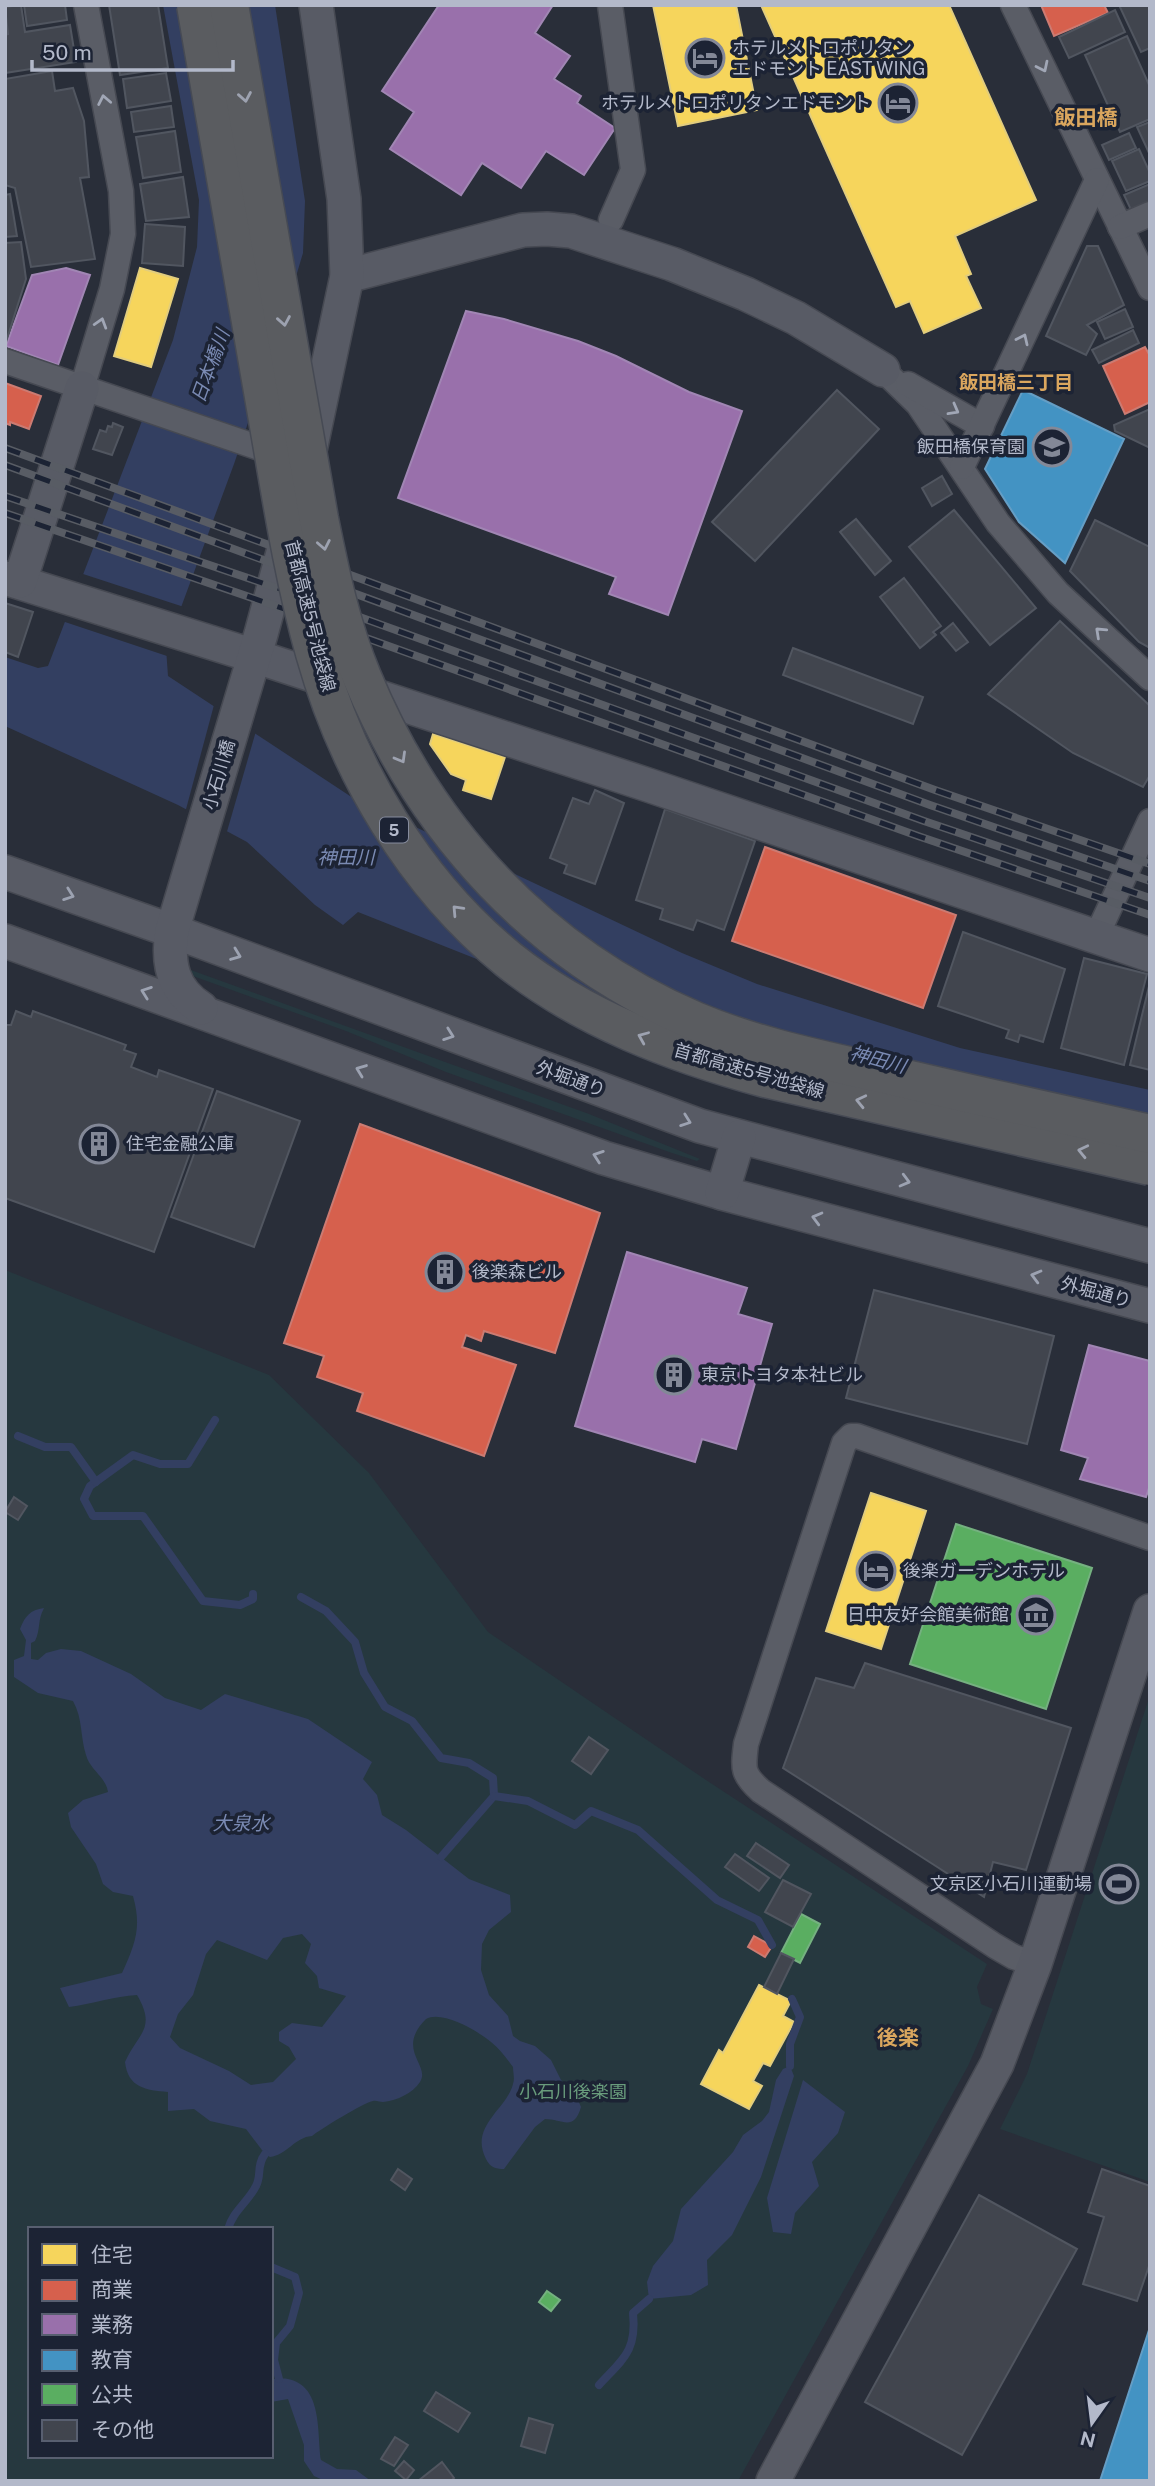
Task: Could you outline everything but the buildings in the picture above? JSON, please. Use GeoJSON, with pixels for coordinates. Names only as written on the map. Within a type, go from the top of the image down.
{"type":"FeatureCollection","features":[{"type":"Feature","properties":{"kind":"highway","name":"首都高速5号池袋線"},"geometry":{"type":"LineString","coordinates":[[196,5],[285,518],[316,654],[340,723],[372,794],[413,858],[438,889],[486,939],[533,978],[589,1012],[648,1040],[720,1066],[776,1081],[1150,1166]]}},
{"type":"Feature","properties":{"kind":"highway","name":"首都高速5号池袋線"},"geometry":{"type":"LineString","coordinates":[[229,5],[319,519],[337,599],[361,675],[376,709],[410,773],[447,830],[469,857],[518,907],[573,952],[633,991],[697,1022],[732,1035],[829,1062],[1150,1134]]}},
{"type":"Feature","properties":{"kind":"street"},"geometry":{"type":"LineString","coordinates":[[86,5],[121,191],[123,234],[111,289],[82,388],[13,580],[648,785],[1150,955]]}},
{"type":"Feature","properties":{"kind":"street","name":"小石川橋"},"geometry":{"type":"LineString","coordinates":[[211,1014],[189,1001],[174,978],[170,969],[169,948],[172,931],[203,833],[307,464],[320,413],[347,276],[344,199],[316,5]]}},
{"type":"Feature","properties":{"kind":"street"},"geometry":{"type":"LineString","coordinates":[[610,5],[633,170],[611,220]]}},
{"type":"Feature","properties":{"kind":"street"},"geometry":{"type":"LineString","coordinates":[[1013,5],[1150,288]]}},
{"type":"Feature","properties":{"kind":"street"},"geometry":{"type":"LineString","coordinates":[[962,467],[1097,180]]}},
{"type":"Feature","properties":{"kind":"street"},"geometry":{"type":"LineString","coordinates":[[1120,228],[1150,214]]}},
{"type":"Feature","properties":{"kind":"street"},"geometry":{"type":"LineString","coordinates":[[347,276],[523,230],[571,231],[672,264],[746,294],[796,318],[982,426]]}},
{"type":"Feature","properties":{"kind":"street"},"geometry":{"type":"LineString","coordinates":[[5,362],[307,464]]}},
{"type":"Feature","properties":{"kind":"street"},"geometry":{"type":"LineString","coordinates":[[883,370],[918,404],[999,523],[1058,593],[1150,678]]}},
{"type":"Feature","properties":{"kind":"street"},"geometry":{"type":"LineString","coordinates":[[1097,937],[1150,821]]}},
{"type":"Feature","properties":{"kind":"street","name":"外堀通り"},"geometry":{"type":"LineString","coordinates":[[5,872],[663,1113],[739,1137],[1150,1246]]}},
{"type":"Feature","properties":{"kind":"street","name":"外堀通り"},"geometry":{"type":"LineString","coordinates":[[5,941],[604,1158],[722,1193],[1150,1306]]}},
{"type":"Feature","properties":{"kind":"street"},"geometry":{"type":"LineString","coordinates":[[722,1193],[739,1137]]}},
{"type":"Feature","properties":{"kind":"street"},"geometry":{"type":"LineString","coordinates":[[1035,1964],[1014,1957],[995,1946],[761,1791],[748,1780],[743,1770],[746,1744],[844,1443],[852,1436],[1150,1538]]}},
{"type":"Feature","properties":{"kind":"street"},"geometry":{"type":"LineString","coordinates":[[773,2481],[997,2064],[1035,1964],[1150,1611]]}},
{"type":"Feature","properties":{"kind":"green space"},"geometry":{"type":"Polygon","coordinates":[[[188,969],[589,1114],[700,1159],[697,1161],[672,1153],[446,1072],[346,1031],[190,975],[188,969]]]}},
{"type":"Feature","properties":{"kind":"green space","name":"小石川後楽園"},"geometry":{"type":"Polygon","coordinates":[[[5,1270],[269,1375],[369,1473],[488,1632],[706,1780],[987,1964],[977,1987],[981,2004],[993,2009],[968,2066],[738,2481],[5,2481],[5,1270]]]}},
{"type":"Feature","properties":{"kind":"green space","name":"文京区小石川運動場"},"geometry":{"type":"Polygon","coordinates":[[[1150,1695],[1150,2182],[1000,2129],[1027,2074],[1150,1695]]]}},
{"type":"Feature","properties":{"kind":"water"},"geometry":{"type":"Polygon","coordinates":[[[163,5],[275,5],[305,201],[303,253],[234,464],[166,648],[168,676],[350,796],[682,953],[757,984],[960,1048],[1150,1090],[1150,1167],[590,1004],[358,912],[343,925],[315,905],[247,842],[178,805],[5,726],[5,657],[38,668],[48,666],[173,340],[197,247],[199,200],[163,5]]]}},
{"type":"Feature","properties":{"kind":"water","name":"大泉水"},"geometry":{"type":"Polygon","coordinates":[[[44,1608],[37,1637],[31,1643],[31,1659],[38,1660],[46,1653],[61,1649],[81,1651],[131,1674],[165,1698],[201,1710],[225,1694],[308,1719],[372,1762],[363,1779],[377,1795],[382,1815],[406,1830],[469,1879],[510,1895],[511,1912],[489,1930],[482,1944],[481,1970],[489,1995],[508,2016],[513,2036],[535,2046],[551,2060],[561,2080],[578,2100],[581,2107],[575,2119],[567,2122],[545,2119],[535,2127],[504,2169],[491,2166],[482,2147],[482,2137],[485,2127],[504,2102],[514,2082],[513,2067],[485,2037],[460,2023],[441,2017],[426,2019],[417,2030],[413,2048],[422,2076],[413,2090],[393,2100],[368,2103],[312,2136],[301,2139],[276,2156],[265,2154],[246,2129],[210,2121],[194,2109],[168,2111],[168,2092],[152,2090],[134,2082],[125,2062],[145,2023],[143,2006],[137,1995],[69,2007],[60,1988],[122,1973],[134,1944],[137,1917],[133,1896],[113,1892],[103,1884],[96,1864],[71,1827],[68,1813],[83,1800],[108,1792],[88,1760],[73,1701],[38,1693],[14,1677],[14,1660],[24,1656],[26,1640],[20,1629],[29,1614],[44,1608]],[[302,1934],[283,1938],[267,1960],[217,1940],[206,1954],[193,1995],[178,2014],[170,2037],[180,2048],[229,2071],[251,2085],[273,2082],[296,2059],[289,2047],[279,2041],[279,2032],[292,2023],[322,2027],[346,1996],[319,1988],[317,1976],[305,1963],[311,1944],[302,1934]]]}},
{"type":"Feature","properties":{"kind":"water"},"geometry":{"type":"Polygon","coordinates":[[[790,2066],[794,2076],[761,2177],[732,2235],[707,2260],[708,2285],[691,2295],[649,2299],[647,2282],[653,2266],[673,2241],[681,2209],[733,2152],[743,2135],[762,2121],[769,2112],[776,2080],[783,2069],[790,2066]]]}},
{"type":"Feature","properties":{"kind":"water"},"geometry":{"type":"Polygon","coordinates":[[[803,2080],[845,2112],[838,2133],[812,2162],[819,2186],[795,2213],[791,2234],[773,2232],[767,2198],[803,2080]]]}},
{"type":"Feature","properties":{"kind":"water"},"geometry":{"type":"Polygon","coordinates":[[[273,2379],[288,2379],[299,2383],[313,2401],[321,2460],[337,2469],[356,2470],[371,2481],[325,2481],[314,2476],[304,2461],[304,2445],[288,2399],[273,2402],[273,2379]]]}},
{"type":"Feature","properties":{"kind":"pier"},"geometry":{"type":"Polygon","coordinates":[[[80,573],[184,607],[170,649],[170,657],[62,621],[80,573]]]}},
{"type":"Feature","properties":{"kind":"pier"},"geometry":{"type":"Polygon","coordinates":[[[214,705],[256,731],[226,835],[185,813],[214,705]]]}},
{"type":"Feature","properties":{"kind":"waterway"},"geometry":{"type":"LineString","coordinates":[[215,1420],[188,1464],[160,1464],[133,1455],[90,1486],[84,1499],[93,1516],[143,1516],[203,1601],[240,1605],[253,1599],[253,1594]]}},
{"type":"Feature","properties":{"kind":"waterway"},"geometry":{"type":"LineString","coordinates":[[18,1436],[45,1447],[71,1447],[96,1482]]}},
{"type":"Feature","properties":{"kind":"waterway"},"geometry":{"type":"LineString","coordinates":[[301,1597],[326,1611],[355,1642],[364,1673],[385,1707],[412,1721],[441,1758],[469,1763],[493,1778],[494,1796],[441,1857]]}},
{"type":"Feature","properties":{"kind":"waterway"},"geometry":{"type":"LineString","coordinates":[[494,1796],[528,1801],[575,1825],[591,1811],[638,1830],[717,1900],[758,1920],[772,1945]]}},
{"type":"Feature","properties":{"kind":"waterway"},"geometry":{"type":"LineString","coordinates":[[790,2066],[790,2044],[800,2017],[792,1999]]}},
{"type":"Feature","properties":{"kind":"waterway"},"geometry":{"type":"LineString","coordinates":[[229,2227],[256,2186],[265,2154]]}},
{"type":"Feature","properties":{"kind":"waterway"},"geometry":{"type":"LineString","coordinates":[[273,2268],[295,2277],[299,2293],[290,2326],[276,2343],[274,2360],[279,2379]]}},
{"type":"Feature","properties":{"kind":"waterway"},"geometry":{"type":"LineString","coordinates":[[599,2385],[626,2354],[633,2337],[633,2313],[649,2299]]}},
{"type":"Feature","properties":{"kind":"railway"},"geometry":{"type":"LineString","coordinates":[[5,448],[935,790],[1150,864]]}},
{"type":"Feature","properties":{"kind":"railway"},"geometry":{"type":"LineString","coordinates":[[5,465],[930,805],[1150,881]]}},
{"type":"Feature","properties":{"kind":"railway"},"geometry":{"type":"LineString","coordinates":[[5,496],[307,598],[924,821],[1150,898]]}},
{"type":"Feature","properties":{"kind":"railway"},"geometry":{"type":"LineString","coordinates":[[5,513],[302,615],[918,836],[1150,915]]}},
{"type":"Feature","properties":{"kind":"place","name":"ホテルメトロポリタン エドモント EAST WING"},"geometry":{"type":"Point","coordinates":[705,58]}},
{"type":"Feature","properties":{"kind":"place","name":"ホテルメトロポリタンエドモント"},"geometry":{"type":"Point","coordinates":[898,103]}},
{"type":"Feature","properties":{"kind":"place","name":"飯田橋保育園"},"geometry":{"type":"Point","coordinates":[1052,447]}},
{"type":"Feature","properties":{"kind":"place","name":"住宅金融公庫"},"geometry":{"type":"Point","coordinates":[99,1144]}},
{"type":"Feature","properties":{"kind":"place","name":"後楽森ビル"},"geometry":{"type":"Point","coordinates":[445,1272]}},
{"type":"Feature","properties":{"kind":"place","name":"東京トヨタ本社ビル"},"geometry":{"type":"Point","coordinates":[674,1375]}},
{"type":"Feature","properties":{"kind":"place","name":"後楽ガーデンホテル"},"geometry":{"type":"Point","coordinates":[876,1571]}},
{"type":"Feature","properties":{"kind":"place","name":"日中友好会館美術館"},"geometry":{"type":"Point","coordinates":[1036,1615]}},
{"type":"Feature","properties":{"kind":"place","name":"文京区小石川運動場"},"geometry":{"type":"Point","coordinates":[1119,1884]}},
{"type":"Feature","properties":{"kind":"district","name":"飯田橋"},"geometry":{"type":"Point","coordinates":[1086,118]}},
{"type":"Feature","properties":{"kind":"district","name":"飯田橋三丁目"},"geometry":{"type":"Point","coordinates":[1016,382]}},
{"type":"Feature","properties":{"kind":"district","name":"後楽"},"geometry":{"type":"Point","coordinates":[898,2038]}},
{"type":"Feature","properties":{"kind":"water label","name":"日本橋川"},"geometry":{"type":"Point","coordinates":[210,366]}},
{"type":"Feature","properties":{"kind":"water label","name":"神田川"},"geometry":{"type":"Point","coordinates":[346,857]}},
{"type":"Feature","properties":{"kind":"water label","name":"神田川"},"geometry":{"type":"Point","coordinates":[878,1059]}}]}
